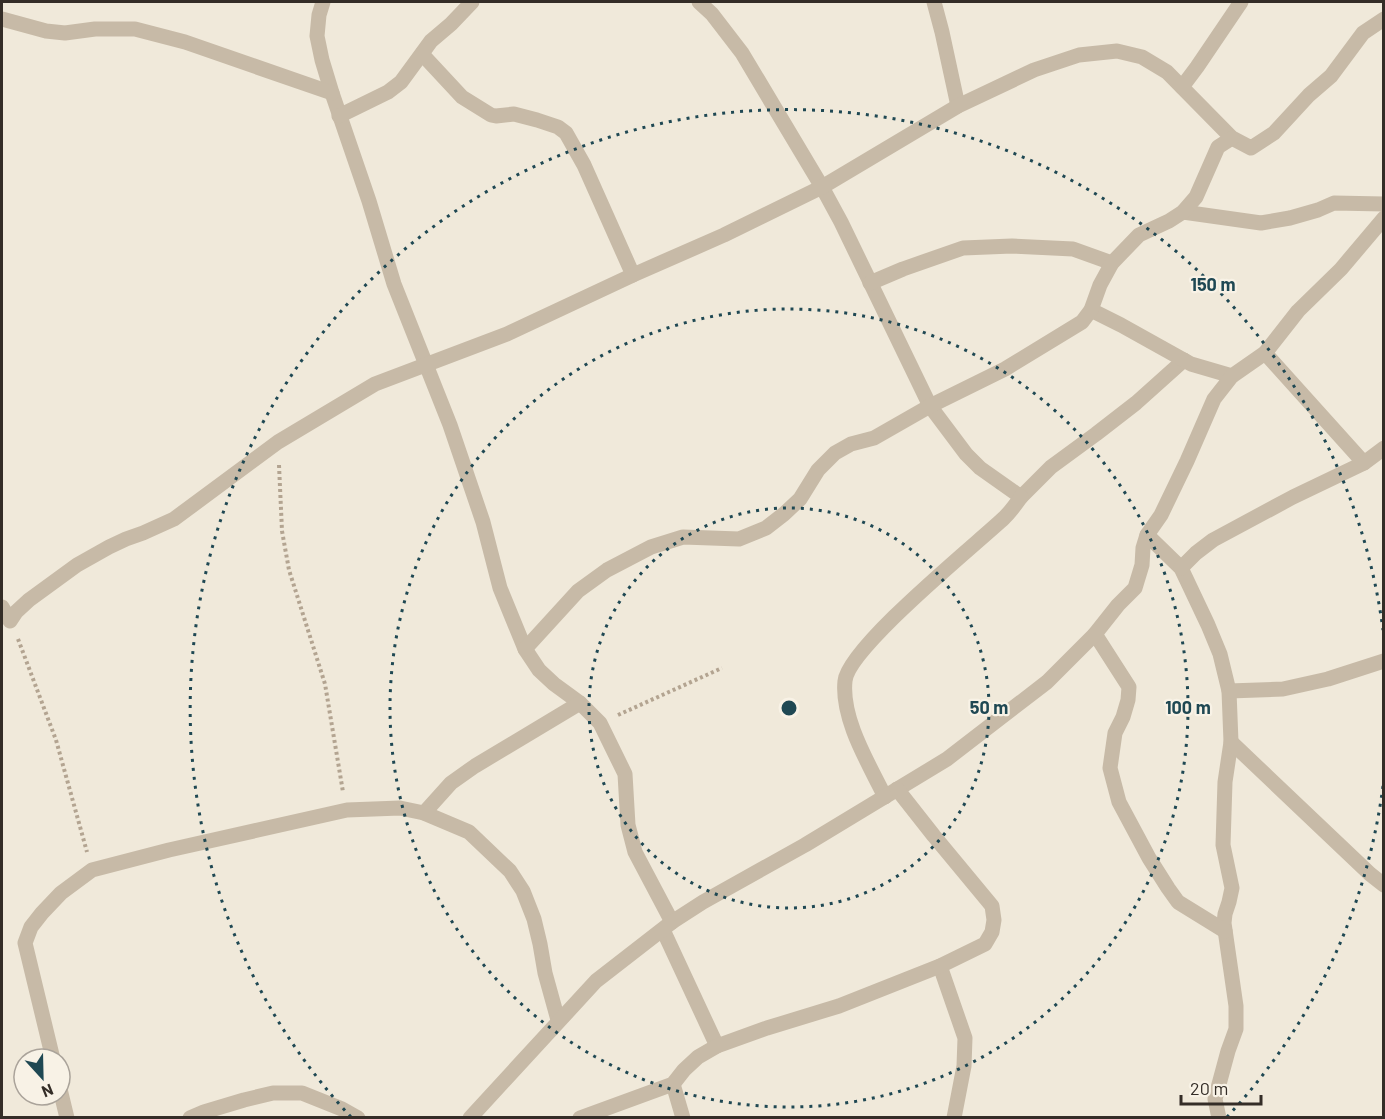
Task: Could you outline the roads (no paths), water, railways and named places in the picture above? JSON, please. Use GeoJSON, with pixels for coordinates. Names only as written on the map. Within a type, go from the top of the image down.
{"type":"FeatureCollection","features":[{"type":"Feature","properties":{"kind":"street"},"geometry":{"type":"LineString","coordinates":[[323,2],[317,36],[322,60],[394,284],[450,425],[483,522],[500,588],[525,649],[539,670],[580,703],[600,723],[625,774],[627,819],[635,852],[717,1046]]}},
{"type":"Feature","properties":{"kind":"street"},"geometry":{"type":"LineString","coordinates":[[339,116],[395,88],[431,41],[452,24],[472,2]]}},
{"type":"Feature","properties":{"kind":"street"},"geometry":{"type":"LineString","coordinates":[[699,2],[712,14],[742,53],[822,187],[930,406],[966,454],[980,468],[1022,497]]}},
{"type":"Feature","properties":{"kind":"street"},"geometry":{"type":"LineString","coordinates":[[934,2],[958,106]]}},
{"type":"Feature","properties":{"kind":"street"},"geometry":{"type":"LineString","coordinates":[[1182,87],[1241,2]]}},
{"type":"Feature","properties":{"kind":"street"},"geometry":{"type":"LineString","coordinates":[[2,19],[46,31],[65,33],[95,29],[135,29],[185,42],[332,93]]}},
{"type":"Feature","properties":{"kind":"street"},"geometry":{"type":"LineString","coordinates":[[2,607],[10,621],[29,600],[77,565],[109,547],[174,519],[278,442],[375,384],[507,334],[724,235],[822,187],[958,106],[1034,70],[1079,55],[1117,51],[1142,57],[1167,72],[1232,138],[1251,148],[1274,133],[1330,76],[1363,33],[1383,19]]}},
{"type":"Feature","properties":{"kind":"street"},"geometry":{"type":"LineString","coordinates":[[422,54],[462,97],[491,115],[514,114],[558,127],[566,133],[584,165],[633,275]]}},
{"type":"Feature","properties":{"kind":"street"},"geometry":{"type":"LineString","coordinates":[[525,649],[578,591],[608,570],[651,547],[683,537],[739,539],[766,528],[800,499],[818,470],[836,453],[851,444],[874,438],[930,406],[1005,369],[1083,322],[1091,310],[1100,285],[1112,263],[1139,235],[1183,212],[1196,197],[1218,147],[1232,138]]}},
{"type":"Feature","properties":{"kind":"street"},"geometry":{"type":"LineString","coordinates":[[1183,212],[1261,223],[1290,218],[1334,203],[1383,204]]}},
{"type":"Feature","properties":{"kind":"street"},"geometry":{"type":"LineString","coordinates":[[470,1118],[596,981],[668,926],[704,902],[805,845],[947,759],[1047,682],[1095,634],[1135,588],[1147,536],[1161,515],[1214,399],[1232,376],[1265,353],[1298,311],[1341,269],[1383,218]]}},
{"type":"Feature","properties":{"kind":"street"},"geometry":{"type":"LineString","coordinates":[[870,283],[963,248],[1012,246],[1073,249],[1112,263]]}},
{"type":"Feature","properties":{"kind":"street"},"geometry":{"type":"LineString","coordinates":[[1091,310],[1191,364],[1232,376]]}},
{"type":"Feature","properties":{"kind":"street"},"geometry":{"type":"LineString","coordinates":[[1265,353],[1364,463]]}},
{"type":"Feature","properties":{"kind":"street"},"geometry":{"type":"LineString","coordinates":[[580,1118],[673,1084],[698,1057],[717,1046],[839,1006],[940,966],[985,944],[993,932],[992,906],[934,836],[891,793],[848,720],[844,679],[869,643],[925,588],[1006,516],[1051,467],[1136,403],[1184,360]]}},
{"type":"Feature","properties":{"kind":"street"},"geometry":{"type":"LineString","coordinates":[[1181,568],[1213,540],[1293,497],[1364,463],[1383,448]]}},
{"type":"Feature","properties":{"kind":"street"},"geometry":{"type":"LineString","coordinates":[[1147,536],[1181,568],[1220,654],[1229,691],[1231,742],[1226,782],[1223,845],[1232,888],[1225,914],[1225,931],[1236,1006],[1236,1029],[1215,1099],[1219,1118]]}},
{"type":"Feature","properties":{"kind":"street"},"geometry":{"type":"LineString","coordinates":[[1095,634],[1129,687],[1123,717],[1115,733],[1110,768],[1119,802],[1149,858],[1178,902],[1225,931]]}},
{"type":"Feature","properties":{"kind":"street"},"geometry":{"type":"LineString","coordinates":[[1229,691],[1283,689],[1328,679],[1383,661]]}},
{"type":"Feature","properties":{"kind":"street"},"geometry":{"type":"LineString","coordinates":[[424,813],[451,783],[475,766],[580,703]]}},
{"type":"Feature","properties":{"kind":"street"},"geometry":{"type":"LineString","coordinates":[[1231,742],[1383,885]]}},
{"type":"Feature","properties":{"kind":"street"},"geometry":{"type":"LineString","coordinates":[[50,1047],[25,943],[31,927],[61,893],[92,870],[346,810],[400,808],[424,813],[469,832],[510,871],[523,891],[534,919],[558,1020]]}},
{"type":"Feature","properties":{"kind":"street"},"geometry":{"type":"LineString","coordinates":[[940,966],[965,1038],[964,1065],[954,1118]]}},
{"type":"Feature","properties":{"kind":"street"},"geometry":{"type":"LineString","coordinates":[[673,1084],[683,1118]]}},
{"type":"Feature","properties":{"kind":"street"},"geometry":{"type":"LineString","coordinates":[[190,1118],[244,1100],[273,1094],[303,1093],[358,1118]]}}]}
